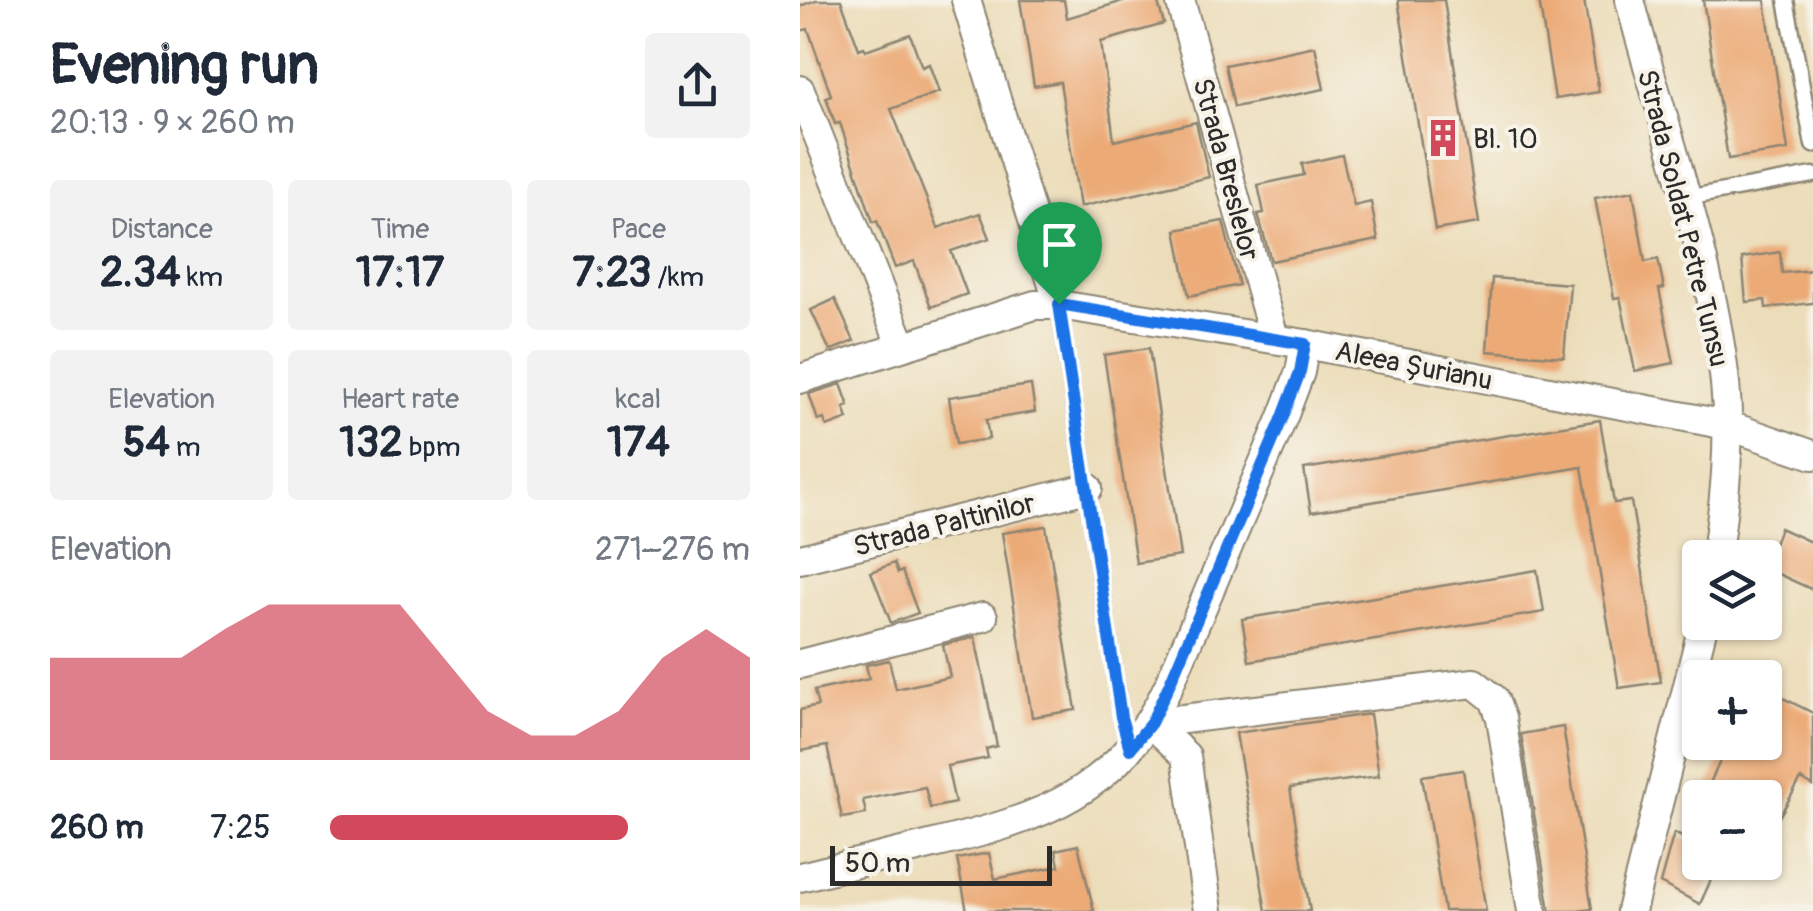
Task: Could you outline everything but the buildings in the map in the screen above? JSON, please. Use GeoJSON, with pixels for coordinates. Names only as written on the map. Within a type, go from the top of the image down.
{"type":"FeatureCollection","features":[{"type":"Feature","properties":{"kind":"street"},"geometry":{"type":"LineString","coordinates":[[966,0],[1059,304]]}},
{"type":"Feature","properties":{"kind":"street","name":"Strada Breslelor"},"geometry":{"type":"LineString","coordinates":[[1180,0],[1274,338]]}},
{"type":"Feature","properties":{"kind":"street","name":"Strada Soldat Petre Tunsu"},"geometry":{"type":"LineString","coordinates":[[1630,0],[1685,198],[1720,346],[1728,425],[1719,540]]}},
{"type":"Feature","properties":{"kind":"street"},"geometry":{"type":"LineString","coordinates":[[800,90],[902,346]]}},
{"type":"Feature","properties":{"kind":"street","name":"Aleea Șurianu"},"geometry":{"type":"LineString","coordinates":[[800,378],[1034,306],[1059,304],[1274,338],[1728,425],[1813,454]]}},
{"type":"Feature","properties":{"kind":"street"},"geometry":{"type":"LineString","coordinates":[[800,877],[1022,821],[1069,799],[1130,749],[1151,723],[1283,417],[1300,372],[1305,344]]}},
{"type":"Feature","properties":{"kind":"street","name":"Strada Paltinilor"},"geometry":{"type":"LineString","coordinates":[[800,560],[1088,488]]}},
{"type":"Feature","properties":{"kind":"street"},"geometry":{"type":"LineString","coordinates":[[800,664],[982,617]]}},
{"type":"Feature","properties":{"kind":"street"},"geometry":{"type":"LineString","coordinates":[[1630,911],[1699,640]]}},
{"type":"Feature","properties":{"kind":"street"},"geometry":{"type":"LineString","coordinates":[[1151,723],[1474,683],[1494,699],[1500,718],[1532,911]]}},
{"type":"Feature","properties":{"kind":"street"},"geometry":{"type":"LineString","coordinates":[[1151,723],[1186,756],[1208,911]]}},
{"type":"Feature","properties":{"kind":"lane"},"geometry":{"type":"LineString","coordinates":[[1786,0],[1813,146]]}},
{"type":"Feature","properties":{"kind":"lane"},"geometry":{"type":"LineString","coordinates":[[1685,198],[1813,176]]}},
{"type":"Feature","properties":{"kind":"lane"},"geometry":{"type":"LineString","coordinates":[[1059,304],[1121,717],[1130,749]]}},
{"type":"Feature","properties":{"kind":"place","name":"Bl. 10"},"geometry":{"type":"Point","coordinates":[1443,138]}},
{"type":"Feature","properties":{"kind":"route"},"geometry":{"type":"LineString","coordinates":[[1059,304],[1305,344],[1300,372],[1283,417],[1169,685],[1151,723],[1130,749],[1121,717],[1059,304]]}}]}
